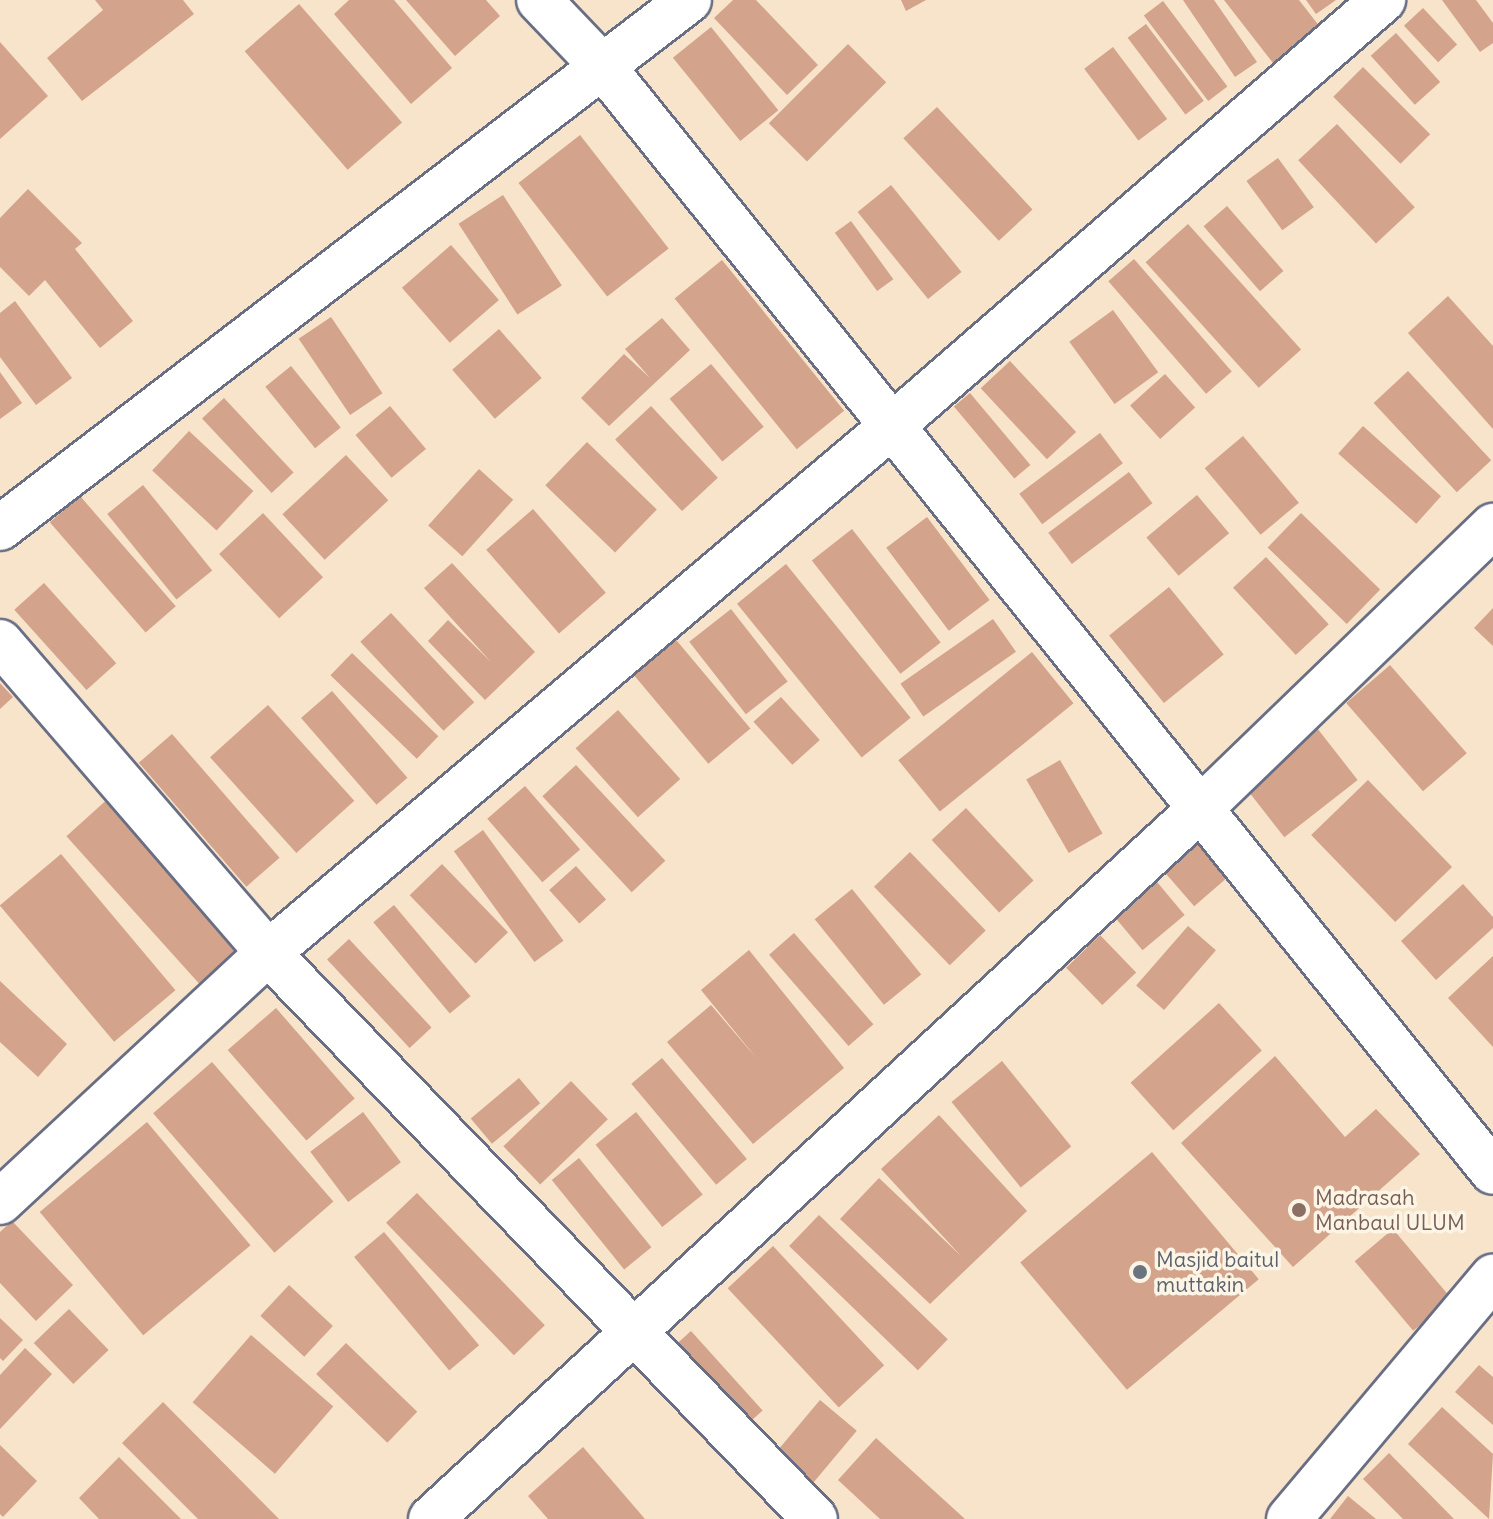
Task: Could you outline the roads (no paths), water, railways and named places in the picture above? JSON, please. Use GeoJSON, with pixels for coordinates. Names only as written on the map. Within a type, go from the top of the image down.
{"type":"FeatureCollection","features":[{"type":"Feature","properties":{"kind":"street"},"geometry":{"type":"LineString","coordinates":[[539,0],[604,68],[1493,1172]]}},
{"type":"Feature","properties":{"kind":"street"},"geometry":{"type":"LineString","coordinates":[[0,528],[689,0]]}},
{"type":"Feature","properties":{"kind":"street"},"geometry":{"type":"LineString","coordinates":[[0,1202],[268,953],[893,425],[1383,0]]}},
{"type":"Feature","properties":{"kind":"street"},"geometry":{"type":"LineString","coordinates":[[431,1519],[1202,807],[1493,526]]}},
{"type":"Feature","properties":{"kind":"street"},"geometry":{"type":"LineString","coordinates":[[0,642],[268,953],[632,1334],[815,1519]]}},
{"type":"Feature","properties":{"kind":"street"},"geometry":{"type":"LineString","coordinates":[[1289,1519],[1493,1277]]}},
{"type":"Feature","properties":{"kind":"place","name":"Madrasah Manbaul ULUM"},"geometry":{"type":"Point","coordinates":[1299,1210]}},
{"type":"Feature","properties":{"kind":"place","name":"Masjid baitul muttakin"},"geometry":{"type":"Point","coordinates":[1140,1272]}}]}
